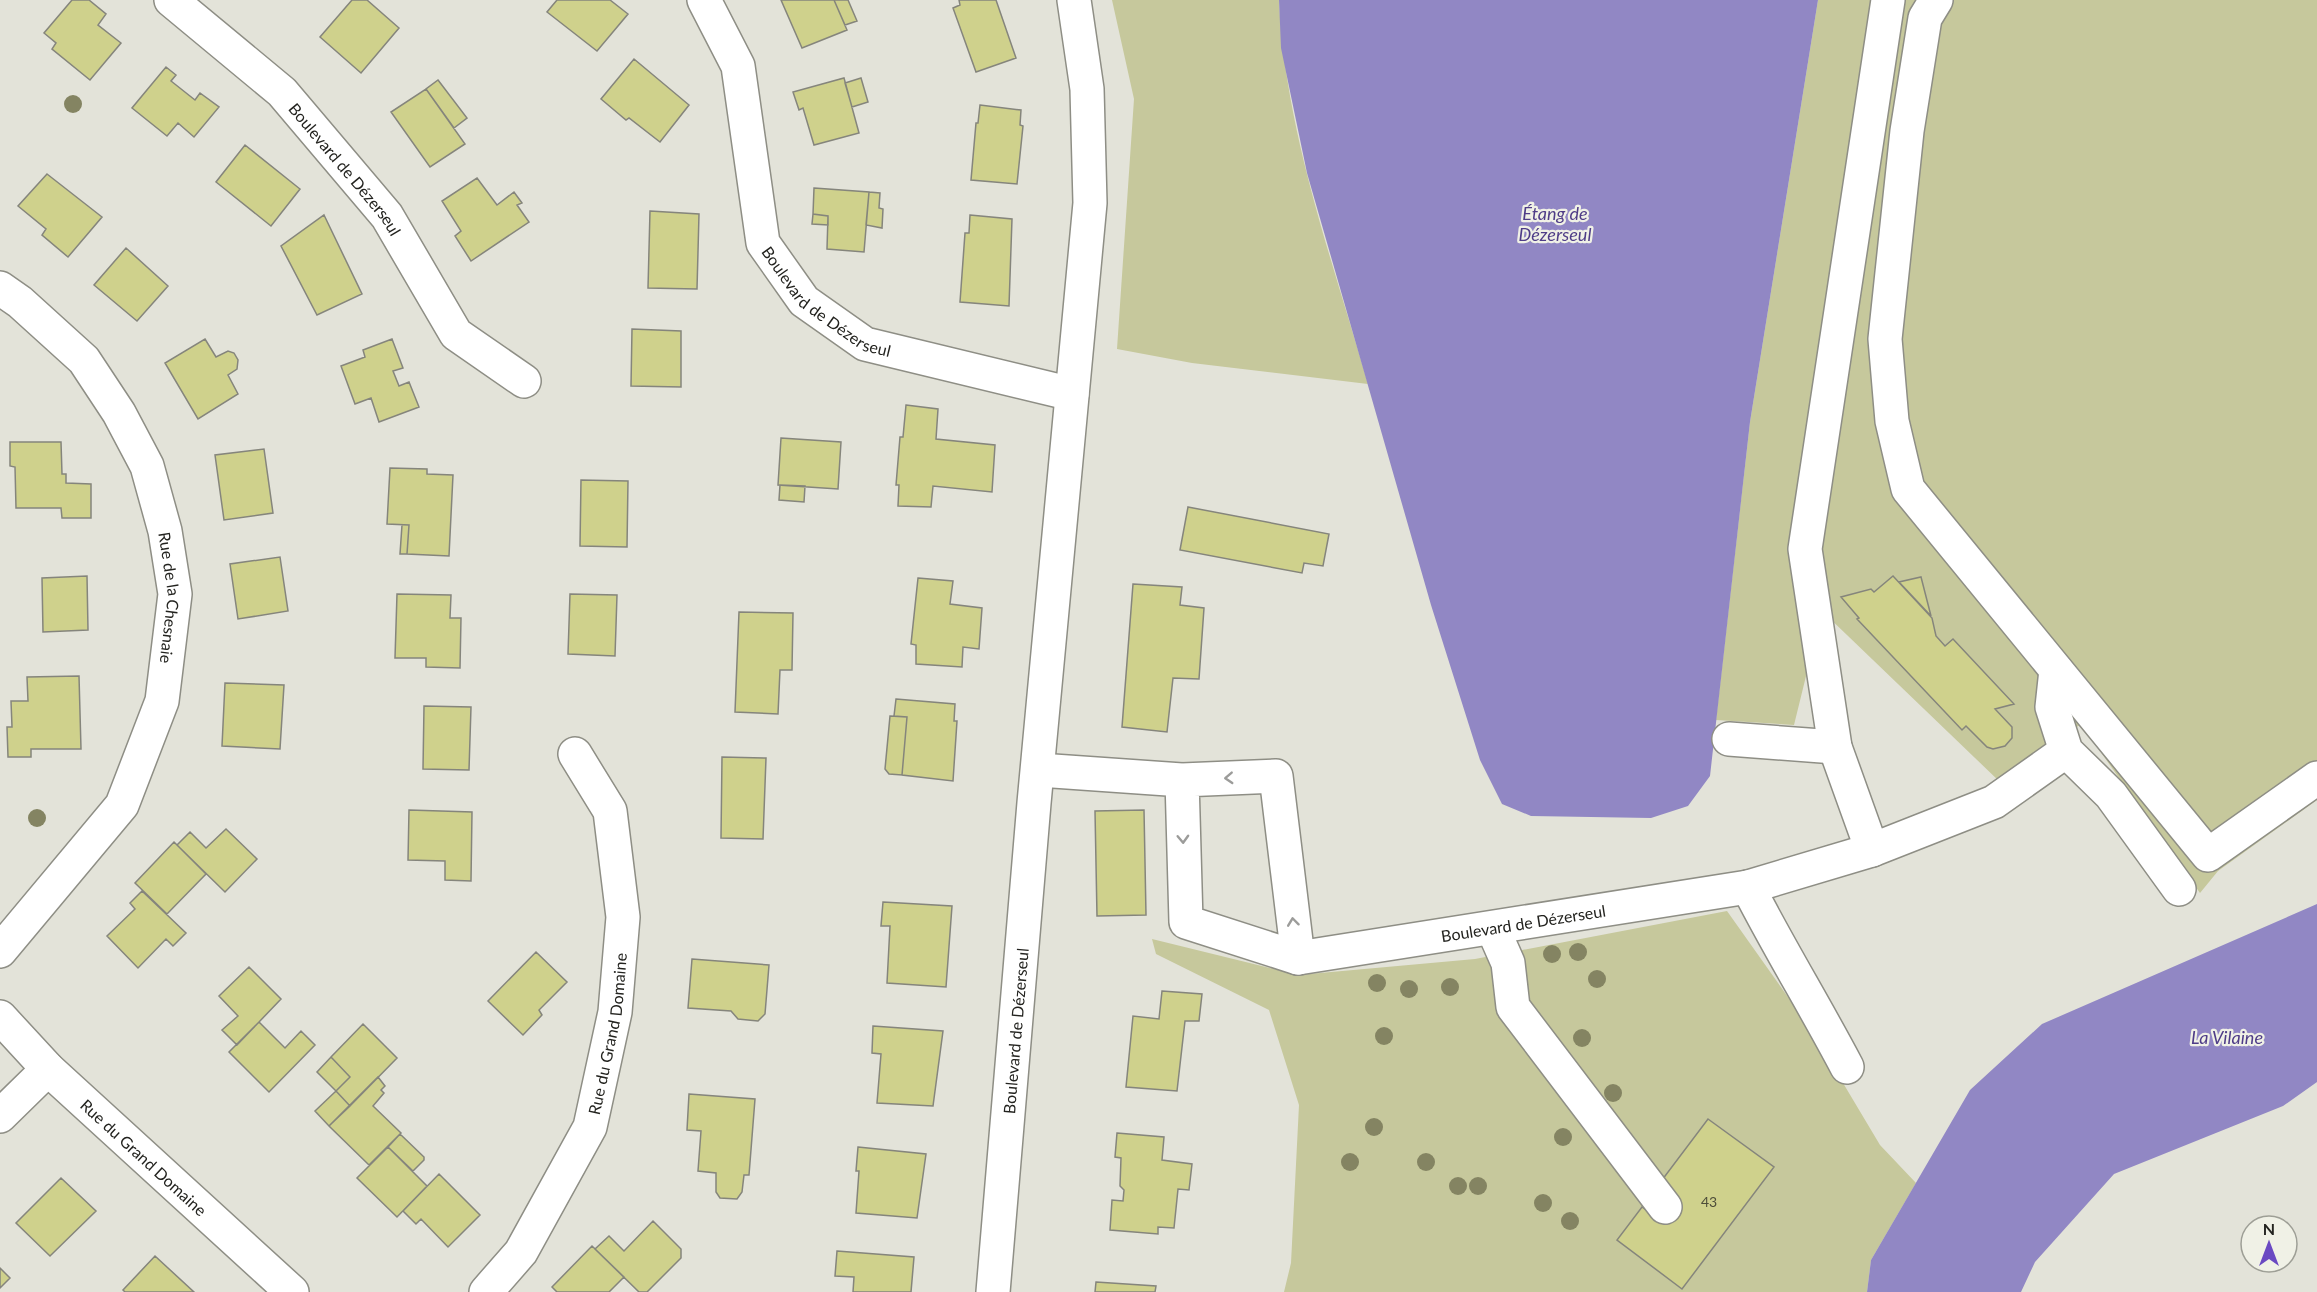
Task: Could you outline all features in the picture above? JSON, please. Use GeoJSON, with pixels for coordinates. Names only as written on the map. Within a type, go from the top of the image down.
{"type":"FeatureCollection","features":[{"type":"Feature","properties":{"kind":"street","name":"Boulevard de Dézerseul"},"geometry":{"type":"LineString","coordinates":[[171,0],[282,92],[387,216],[456,334],[524,381]]}},
{"type":"Feature","properties":{"kind":"street","name":"Boulevard de Dézerseul"},"geometry":{"type":"LineString","coordinates":[[704,0],[738,66],[763,243],[804,301],[865,344],[1072,394]]}},
{"type":"Feature","properties":{"kind":"street","name":"Boulevard de Dézerseul"},"geometry":{"type":"LineString","coordinates":[[993,1292],[1090,203],[1087,89],[1074,0]]}},
{"type":"Feature","properties":{"kind":"street"},"geometry":{"type":"LineString","coordinates":[[1872,850],[1835,747],[1805,549],[1888,0]]}},
{"type":"Feature","properties":{"kind":"street"},"geometry":{"type":"LineString","coordinates":[[1936,0],[1925,18],[1907,131],[1886,339],[1892,421],[1908,489],[2208,855],[2317,778]]}},
{"type":"Feature","properties":{"kind":"street","name":"Rue de la Chesnaie"},"geometry":{"type":"LineString","coordinates":[[0,288],[84,360],[119,413],[147,466],[165,531],[174,594],[162,701],[122,805],[0,951]]}},
{"type":"Feature","properties":{"kind":"street"},"geometry":{"type":"LineString","coordinates":[[2056,670],[2052,707],[2066,751],[2111,795],[2179,889]]}},
{"type":"Feature","properties":{"kind":"street"},"geometry":{"type":"LineString","coordinates":[[1729,739],[1835,747]]}},
{"type":"Feature","properties":{"kind":"street","name":"Boulevard de Dézerseul"},"geometry":{"type":"LineString","coordinates":[[1182,780],[1186,922],[1298,958],[1748,887],[1872,850],[1994,802],[2066,751]]}},
{"type":"Feature","properties":{"kind":"street","name":"Rue du Grand Domaine"},"geometry":{"type":"LineString","coordinates":[[486,1292],[522,1252],[590,1127],[615,1012],[623,917],[610,811],[575,754]]}},
{"type":"Feature","properties":{"kind":"street"},"geometry":{"type":"LineString","coordinates":[[1039,770],[1182,780],[1276,776],[1298,958]]}},
{"type":"Feature","properties":{"kind":"street"},"geometry":{"type":"LineString","coordinates":[[1748,887],[1790,968],[1824,1023],[1847,1067]]}},
{"type":"Feature","properties":{"kind":"street"},"geometry":{"type":"LineString","coordinates":[[1493,929],[1508,963],[1513,1006],[1665,1207]]}},
{"type":"Feature","properties":{"kind":"street","name":"Rue du Grand Domaine"},"geometry":{"type":"LineString","coordinates":[[0,1017],[48,1069],[292,1292]]}},
{"type":"Feature","properties":{"kind":"street"},"geometry":{"type":"LineString","coordinates":[[0,1116],[48,1069]]}},
{"type":"Feature","properties":{"kind":"green space"},"geometry":{"type":"Polygon","coordinates":[[[1112,0],[1279,0],[1290,98],[1300,146],[1368,384],[1192,363],[1117,349],[1134,99],[1112,0]]]}},
{"type":"Feature","properties":{"kind":"green space"},"geometry":{"type":"Polygon","coordinates":[[[1818,0],[2317,0],[2317,800],[2218,871],[2200,893],[2081,724],[2000,782],[1822,611],[1794,725],[1716,720],[1750,422],[1818,0]]]}},
{"type":"Feature","properties":{"kind":"green space"},"geometry":{"type":"Polygon","coordinates":[[[1727,911],[1812,1031],[1880,1145],[1916,1183],[1871,1260],[1867,1292],[1284,1292],[1291,1263],[1299,1105],[1269,1010],[1156,954],[1152,939],[1298,975],[1475,959],[1727,911]]]}},
{"type":"Feature","properties":{"kind":"water","name":"Étang de Dézerseul"},"geometry":{"type":"Polygon","coordinates":[[[1279,0],[1818,0],[1750,422],[1710,776],[1688,806],[1651,818],[1531,816],[1502,804],[1480,760],[1431,605],[1307,173],[1281,48],[1279,0]]]}},
{"type":"Feature","properties":{"kind":"water","name":"La Vilaine"},"geometry":{"type":"Polygon","coordinates":[[[2317,904],[2317,1082],[2283,1106],[2114,1174],[2035,1262],[2021,1292],[1867,1292],[1871,1260],[1970,1090],[2042,1024],[2317,904]]]}},
{"type":"Feature","properties":{"kind":"building"},"geometry":{"type":"Polygon","coordinates":[[[72,0],[89,0],[106,14],[98,25],[121,43],[90,80],[52,49],[56,43],[44,33],[72,0]]]}},
{"type":"Feature","properties":{"kind":"building"},"geometry":{"type":"Polygon","coordinates":[[[352,0],[367,0],[399,28],[361,73],[320,37],[352,0]]]}},
{"type":"Feature","properties":{"kind":"building"},"geometry":{"type":"Polygon","coordinates":[[[557,0],[610,0],[628,14],[597,51],[547,12],[557,0]]]}},
{"type":"Feature","properties":{"kind":"building"},"geometry":{"type":"Polygon","coordinates":[[[781,0],[834,0],[847,30],[802,48],[781,0]]]}},
{"type":"Feature","properties":{"kind":"building"},"geometry":{"type":"Polygon","coordinates":[[[834,0],[848,0],[857,21],[845,25],[834,0]]]}},
{"type":"Feature","properties":{"kind":"building"},"geometry":{"type":"Polygon","coordinates":[[[959,0],[996,0],[1016,58],[976,72],[953,8],[960,5],[959,0]]]}},
{"type":"Feature","properties":{"kind":"building"},"geometry":{"type":"Polygon","coordinates":[[[634,59],[689,105],[660,142],[629,118],[626,120],[601,99],[634,59]]]}},
{"type":"Feature","properties":{"kind":"building"},"geometry":{"type":"Polygon","coordinates":[[[166,67],[176,75],[171,81],[195,100],[200,93],[219,107],[194,137],[178,123],[167,136],[132,108],[166,67]]]}},
{"type":"Feature","properties":{"kind":"building"},"geometry":{"type":"Polygon","coordinates":[[[844,78],[859,133],[814,145],[803,108],[799,110],[793,92],[844,78]]]}},
{"type":"Feature","properties":{"kind":"building"},"geometry":{"type":"Polygon","coordinates":[[[861,78],[868,102],[852,107],[845,83],[861,78]]]}},
{"type":"Feature","properties":{"kind":"building"},"geometry":{"type":"Polygon","coordinates":[[[438,80],[467,118],[454,128],[426,89],[438,80]]]}},
{"type":"Feature","properties":{"kind":"building"},"geometry":{"type":"Polygon","coordinates":[[[426,89],[465,144],[430,167],[391,112],[426,89]]]}},
{"type":"Feature","properties":{"kind":"building"},"geometry":{"type":"Polygon","coordinates":[[[980,105],[1021,110],[1020,125],[1023,126],[1017,184],[971,180],[976,123],[978,123],[980,105]]]}},
{"type":"Feature","properties":{"kind":"building"},"geometry":{"type":"Polygon","coordinates":[[[245,145],[300,189],[271,226],[216,182],[245,145]]]}},
{"type":"Feature","properties":{"kind":"building"},"geometry":{"type":"Polygon","coordinates":[[[47,174],[102,217],[68,257],[42,235],[46,229],[18,206],[47,174]]]}},
{"type":"Feature","properties":{"kind":"building"},"geometry":{"type":"Polygon","coordinates":[[[477,178],[497,205],[514,192],[522,203],[517,205],[529,222],[471,261],[455,236],[461,231],[442,201],[477,178]]]}},
{"type":"Feature","properties":{"kind":"building"},"geometry":{"type":"Polygon","coordinates":[[[814,188],[869,192],[864,252],[827,249],[828,216],[813,214],[814,188]]]}},
{"type":"Feature","properties":{"kind":"building"},"geometry":{"type":"Polygon","coordinates":[[[869,192],[880,193],[879,208],[883,209],[882,228],[866,225],[869,192]]]}},
{"type":"Feature","properties":{"kind":"building"},"geometry":{"type":"Polygon","coordinates":[[[650,211],[699,214],[697,289],[648,288],[650,211]]]}},
{"type":"Feature","properties":{"kind":"building"},"geometry":{"type":"Polygon","coordinates":[[[813,214],[828,216],[828,225],[812,224],[813,214]]]}},
{"type":"Feature","properties":{"kind":"building"},"geometry":{"type":"Polygon","coordinates":[[[324,215],[362,294],[317,315],[281,246],[324,215]]]}},
{"type":"Feature","properties":{"kind":"building"},"geometry":{"type":"Polygon","coordinates":[[[970,215],[1012,219],[1009,306],[960,302],[965,233],[969,233],[970,215]]]}},
{"type":"Feature","properties":{"kind":"building"},"geometry":{"type":"Polygon","coordinates":[[[126,248],[168,286],[137,321],[94,285],[126,248]]]}},
{"type":"Feature","properties":{"kind":"building"},"geometry":{"type":"Polygon","coordinates":[[[632,329],[681,331],[681,387],[631,386],[632,329]]]}},
{"type":"Feature","properties":{"kind":"building"},"geometry":{"type":"Polygon","coordinates":[[[205,339],[216,357],[228,351],[234,353],[238,360],[237,369],[228,375],[238,394],[198,419],[165,363],[205,339]]]}},
{"type":"Feature","properties":{"kind":"building"},"geometry":{"type":"Polygon","coordinates":[[[392,339],[403,368],[393,371],[399,386],[409,382],[419,407],[379,422],[371,398],[355,404],[341,366],[365,357],[363,350],[392,339]]]}},
{"type":"Feature","properties":{"kind":"building"},"geometry":{"type":"Polygon","coordinates":[[[906,405],[938,409],[936,439],[995,445],[992,492],[933,486],[931,507],[898,506],[899,485],[896,485],[900,437],[903,437],[906,405]]]}},
{"type":"Feature","properties":{"kind":"building"},"geometry":{"type":"Polygon","coordinates":[[[781,438],[841,442],[838,489],[778,485],[781,438]]]}},
{"type":"Feature","properties":{"kind":"building"},"geometry":{"type":"Polygon","coordinates":[[[10,442],[61,442],[62,474],[66,474],[66,483],[91,484],[91,518],[62,518],[61,508],[16,508],[15,467],[10,466],[10,442]]]}},
{"type":"Feature","properties":{"kind":"building"},"geometry":{"type":"Polygon","coordinates":[[[264,449],[273,513],[224,520],[215,455],[264,449]]]}},
{"type":"Feature","properties":{"kind":"building"},"geometry":{"type":"Polygon","coordinates":[[[390,468],[427,469],[427,474],[453,475],[449,556],[407,554],[409,525],[387,524],[390,468]]]}},
{"type":"Feature","properties":{"kind":"building"},"geometry":{"type":"Polygon","coordinates":[[[581,480],[628,481],[627,547],[580,546],[581,480]]]}},
{"type":"Feature","properties":{"kind":"building"},"geometry":{"type":"Polygon","coordinates":[[[780,485],[805,486],[804,502],[779,500],[780,485]]]}},
{"type":"Feature","properties":{"kind":"building"},"geometry":{"type":"Polygon","coordinates":[[[1188,507],[1329,534],[1323,566],[1304,563],[1302,573],[1180,550],[1188,507]]]}},
{"type":"Feature","properties":{"kind":"building"},"geometry":{"type":"Polygon","coordinates":[[[402,525],[409,525],[407,554],[400,554],[402,525]]]}},
{"type":"Feature","properties":{"kind":"building"},"geometry":{"type":"Polygon","coordinates":[[[280,557],[288,611],[238,619],[230,564],[280,557]]]}},
{"type":"Feature","properties":{"kind":"building"},"geometry":{"type":"Polygon","coordinates":[[[87,576],[88,630],[43,632],[42,578],[87,576]]]}},
{"type":"Feature","properties":{"kind":"building"},"geometry":{"type":"Polygon","coordinates":[[[1893,576],[1932,618],[1936,636],[1945,646],[1953,639],[2014,704],[1995,709],[2012,727],[2012,738],[2005,746],[1993,749],[1987,747],[1966,726],[1962,730],[1857,619],[1859,618],[1841,597],[1871,589],[1874,592],[1893,576]]]}},
{"type":"Feature","properties":{"kind":"building"},"geometry":{"type":"Polygon","coordinates":[[[1921,577],[1931,616],[1899,582],[1921,577]]]}},
{"type":"Feature","properties":{"kind":"building"},"geometry":{"type":"Polygon","coordinates":[[[918,578],[953,581],[950,604],[982,608],[979,649],[963,647],[962,667],[916,664],[916,645],[911,644],[918,578]]]}},
{"type":"Feature","properties":{"kind":"building"},"geometry":{"type":"Polygon","coordinates":[[[1133,584],[1182,587],[1180,605],[1204,608],[1199,679],[1173,678],[1167,732],[1122,727],[1133,584]]]}},
{"type":"Feature","properties":{"kind":"building"},"geometry":{"type":"Polygon","coordinates":[[[397,594],[451,595],[450,618],[461,618],[460,668],[426,667],[426,658],[395,658],[397,594]]]}},
{"type":"Feature","properties":{"kind":"building"},"geometry":{"type":"Polygon","coordinates":[[[570,594],[617,595],[615,656],[568,654],[570,594]]]}},
{"type":"Feature","properties":{"kind":"building"},"geometry":{"type":"Polygon","coordinates":[[[739,612],[793,613],[792,670],[780,670],[778,714],[735,712],[739,612]]]}},
{"type":"Feature","properties":{"kind":"building"},"geometry":{"type":"Polygon","coordinates":[[[79,676],[81,749],[31,749],[31,757],[8,757],[7,727],[12,727],[11,701],[28,701],[27,677],[79,676]]]}},
{"type":"Feature","properties":{"kind":"building"},"geometry":{"type":"Polygon","coordinates":[[[225,683],[284,685],[280,749],[222,746],[225,683]]]}},
{"type":"Feature","properties":{"kind":"building"},"geometry":{"type":"Polygon","coordinates":[[[896,699],[955,704],[954,721],[957,721],[953,781],[902,775],[907,717],[894,716],[896,699]]]}},
{"type":"Feature","properties":{"kind":"building"},"geometry":{"type":"Polygon","coordinates":[[[424,706],[471,707],[469,770],[423,769],[424,706]]]}},
{"type":"Feature","properties":{"kind":"building"},"geometry":{"type":"Polygon","coordinates":[[[890,716],[907,717],[902,775],[889,774],[885,769],[890,716]]]}},
{"type":"Feature","properties":{"kind":"building"},"geometry":{"type":"Polygon","coordinates":[[[722,757],[766,758],[763,839],[721,838],[722,757]]]}},
{"type":"Feature","properties":{"kind":"building"},"geometry":{"type":"Polygon","coordinates":[[[409,810],[472,812],[471,881],[445,880],[445,861],[408,860],[409,810]]]}},
{"type":"Feature","properties":{"kind":"building"},"geometry":{"type":"Polygon","coordinates":[[[1144,810],[1146,915],[1097,916],[1095,811],[1144,810]]]}},
{"type":"Feature","properties":{"kind":"building"},"geometry":{"type":"Polygon","coordinates":[[[226,829],[257,859],[225,892],[177,845],[190,832],[206,848],[226,829]]]}},
{"type":"Feature","properties":{"kind":"building"},"geometry":{"type":"Polygon","coordinates":[[[174,842],[206,874],[167,914],[135,883],[174,842]]]}},
{"type":"Feature","properties":{"kind":"building"},"geometry":{"type":"Polygon","coordinates":[[[142,891],[186,933],[173,946],[166,939],[138,968],[107,936],[135,909],[130,903],[142,891]]]}},
{"type":"Feature","properties":{"kind":"building"},"geometry":{"type":"Polygon","coordinates":[[[883,902],[952,906],[946,987],[887,983],[890,926],[881,926],[883,902]]]}},
{"type":"Feature","properties":{"kind":"building"},"geometry":{"type":"Polygon","coordinates":[[[536,952],[567,982],[539,1010],[542,1015],[523,1035],[488,1001],[536,952]]]}},
{"type":"Feature","properties":{"kind":"building"},"geometry":{"type":"Polygon","coordinates":[[[692,959],[769,965],[765,1014],[758,1021],[738,1019],[731,1011],[688,1008],[692,959]]]}},
{"type":"Feature","properties":{"kind":"building"},"geometry":{"type":"Polygon","coordinates":[[[249,967],[281,999],[237,1045],[222,1030],[238,1016],[219,996],[249,967]]]}},
{"type":"Feature","properties":{"kind":"building"},"geometry":{"type":"Polygon","coordinates":[[[1162,991],[1202,994],[1199,1021],[1185,1021],[1177,1091],[1126,1087],[1133,1016],[1159,1019],[1162,991]]]}},
{"type":"Feature","properties":{"kind":"building"},"geometry":{"type":"Polygon","coordinates":[[[259,1022],[285,1048],[301,1031],[315,1045],[269,1092],[229,1052],[259,1022]]]}},
{"type":"Feature","properties":{"kind":"building"},"geometry":{"type":"Polygon","coordinates":[[[363,1024],[397,1058],[350,1106],[336,1091],[350,1077],[331,1057],[363,1024]]]}},
{"type":"Feature","properties":{"kind":"building"},"geometry":{"type":"Polygon","coordinates":[[[873,1026],[943,1031],[933,1106],[877,1103],[881,1054],[872,1053],[873,1026]]]}},
{"type":"Feature","properties":{"kind":"building"},"geometry":{"type":"Polygon","coordinates":[[[331,1057],[350,1077],[336,1091],[317,1072],[331,1057]]]}},
{"type":"Feature","properties":{"kind":"building"},"geometry":{"type":"Polygon","coordinates":[[[378,1077],[385,1086],[381,1090],[384,1093],[373,1106],[401,1133],[369,1165],[329,1126],[378,1077]]]}},
{"type":"Feature","properties":{"kind":"building"},"geometry":{"type":"Polygon","coordinates":[[[336,1091],[350,1106],[329,1126],[315,1111],[336,1091]]]}},
{"type":"Feature","properties":{"kind":"building"},"geometry":{"type":"Polygon","coordinates":[[[689,1094],[755,1099],[749,1175],[744,1175],[742,1192],[737,1199],[720,1198],[716,1192],[716,1173],[698,1171],[701,1131],[687,1130],[689,1094]]]}},
{"type":"Feature","properties":{"kind":"building"},"geometry":{"type":"Polygon","coordinates":[[[1708,1119],[1774,1167],[1682,1289],[1617,1240],[1642,1207],[1657,1218],[1659,1184],[1708,1119]]]}},
{"type":"Feature","properties":{"kind":"building"},"geometry":{"type":"Polygon","coordinates":[[[1117,1133],[1164,1137],[1162,1160],[1192,1164],[1189,1190],[1178,1189],[1174,1228],[1158,1227],[1158,1234],[1110,1230],[1112,1200],[1123,1201],[1124,1190],[1120,1186],[1121,1158],[1115,1157],[1117,1133]]]}},
{"type":"Feature","properties":{"kind":"building"},"geometry":{"type":"Polygon","coordinates":[[[400,1134],[424,1157],[424,1160],[413,1171],[388,1147],[400,1134]]]}},
{"type":"Feature","properties":{"kind":"building"},"geometry":{"type":"Polygon","coordinates":[[[388,1147],[427,1186],[397,1217],[357,1178],[388,1147]]]}},
{"type":"Feature","properties":{"kind":"building"},"geometry":{"type":"Polygon","coordinates":[[[858,1147],[926,1154],[917,1218],[856,1213],[858,1147]]]}},
{"type":"Feature","properties":{"kind":"building"},"geometry":{"type":"Polygon","coordinates":[[[439,1174],[480,1215],[448,1247],[421,1219],[416,1224],[403,1211],[439,1174]]]}},
{"type":"Feature","properties":{"kind":"building"},"geometry":{"type":"Polygon","coordinates":[[[61,1178],[96,1211],[50,1256],[16,1223],[61,1178]]]}},
{"type":"Feature","properties":{"kind":"building"},"geometry":{"type":"Polygon","coordinates":[[[653,1221],[681,1249],[681,1258],[647,1292],[639,1292],[595,1249],[609,1236],[624,1251],[653,1221]]]}},
{"type":"Feature","properties":{"kind":"building"},"geometry":{"type":"Polygon","coordinates":[[[592,1246],[624,1277],[609,1292],[557,1292],[552,1287],[592,1246]]]}},
{"type":"Feature","properties":{"kind":"building"},"geometry":{"type":"Polygon","coordinates":[[[837,1251],[914,1257],[911,1292],[853,1292],[854,1277],[835,1276],[837,1251]]]}},
{"type":"Feature","properties":{"kind":"building"},"geometry":{"type":"Polygon","coordinates":[[[155,1256],[194,1292],[125,1292],[123,1290],[155,1256]]]}},
{"type":"Feature","properties":{"kind":"building"},"geometry":{"type":"Polygon","coordinates":[[[0,1268],[10,1278],[0,1288],[0,1268]]]}},
{"type":"Feature","properties":{"kind":"building"},"geometry":{"type":"Polygon","coordinates":[[[1096,1282],[1156,1286],[1155,1292],[1095,1292],[1096,1282]]]}}]}
